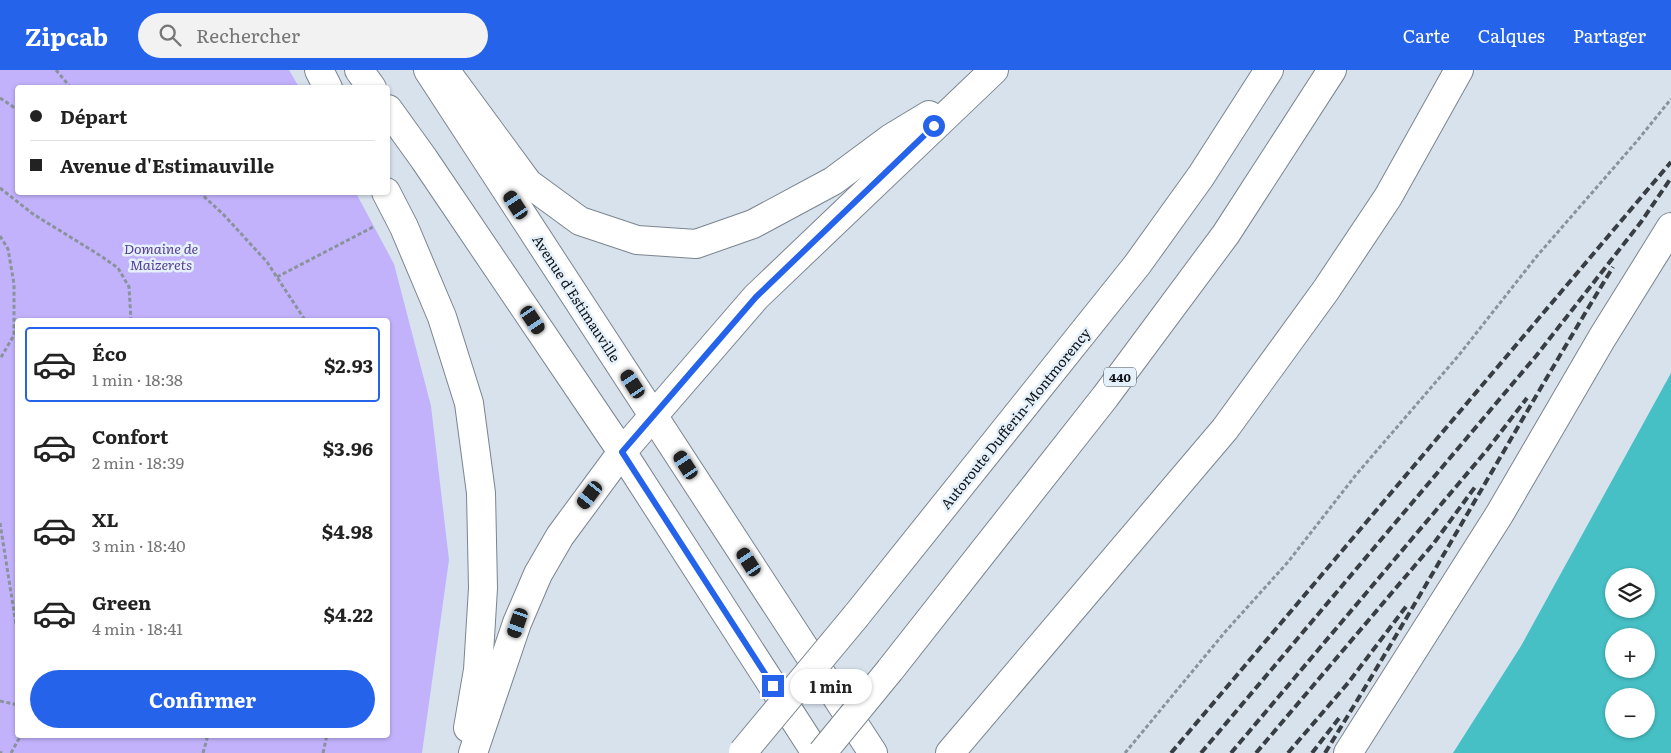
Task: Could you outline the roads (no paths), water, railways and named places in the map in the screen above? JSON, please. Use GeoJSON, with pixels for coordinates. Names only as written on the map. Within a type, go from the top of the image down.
{"type":"FeatureCollection","features":[{"type":"Feature","properties":{"kind":"main road"},"geometry":{"type":"LineString","coordinates":[[319,70],[326,85]]}},
{"type":"Feature","properties":{"kind":"main road"},"geometry":{"type":"LineString","coordinates":[[359,70],[370,85]]}},
{"type":"Feature","properties":{"kind":"main road","name":"Avenue d'Estimauville"},"geometry":{"type":"LineString","coordinates":[[428,70],[873,753]]}},
{"type":"Feature","properties":{"kind":"main road"},"geometry":{"type":"LineString","coordinates":[[445,70],[528,183],[580,221],[637,240],[696,244],[753,224],[833,181],[891,138],[984,78]]}},
{"type":"Feature","properties":{"kind":"main road","name":"Autoroute Dufferin-Montmorency"},"geometry":{"type":"LineString","coordinates":[[743,753],[856,616],[1137,265],[1202,176],[1269,70]]}},
{"type":"Feature","properties":{"kind":"main road","name":"440"},"geometry":{"type":"LineString","coordinates":[[822,753],[890,670],[1105,397],[1226,234],[1332,70]]}},
{"type":"Feature","properties":{"kind":"main road"},"geometry":{"type":"LineString","coordinates":[[950,753],[1225,429],[1326,290],[1388,197],[1459,70]]}},
{"type":"Feature","properties":{"kind":"main road"},"geometry":{"type":"LineString","coordinates":[[473,753],[518,623],[538,574],[560,536],[622,452],[756,297],[984,78]]}},
{"type":"Feature","properties":{"kind":"main road"},"geometry":{"type":"LineString","coordinates":[[390,112],[622,452],[816,753]]}},
{"type":"Feature","properties":{"kind":"main road"},"geometry":{"type":"LineString","coordinates":[[392,203],[442,317],[470,404],[481,493],[483,588],[478,670],[464,753]]}},
{"type":"Feature","properties":{"kind":"main road"},"geometry":{"type":"LineString","coordinates":[[1348,753],[1499,515],[1602,338],[1671,227]]}},
{"type":"Feature","properties":{"kind":"water"},"geometry":{"type":"Polygon","coordinates":[[[1671,373],[1671,753],[1453,753],[1521,646],[1671,373]]]}},
{"type":"Feature","properties":{"kind":"railway"},"geometry":{"type":"LineString","coordinates":[[1171,753],[1671,162]]}},
{"type":"Feature","properties":{"kind":"railway"},"geometry":{"type":"LineString","coordinates":[[1201,753],[1536,356],[1641,222],[1671,178]]}},
{"type":"Feature","properties":{"kind":"railway"},"geometry":{"type":"LineString","coordinates":[[1325,753],[1613,267]]}},
{"type":"Feature","properties":{"kind":"railway"},"geometry":{"type":"LineString","coordinates":[[1231,753],[1487,450],[1527,398]]}},
{"type":"Feature","properties":{"kind":"railway"},"geometry":{"type":"LineString","coordinates":[[1256,753],[1434,543],[1475,487]]}},
{"type":"Feature","properties":{"kind":"railway"},"geometry":{"type":"LineString","coordinates":[[1288,753],[1348,683],[1408,604]]}},
{"type":"Feature","properties":{"kind":"railway"},"geometry":{"type":"LineString","coordinates":[[1312,753],[1340,717]]}},
{"type":"Feature","properties":{"kind":"park label","name":"Domaine de Maizerets"},"geometry":{"type":"Point","coordinates":[161,256]}}]}
